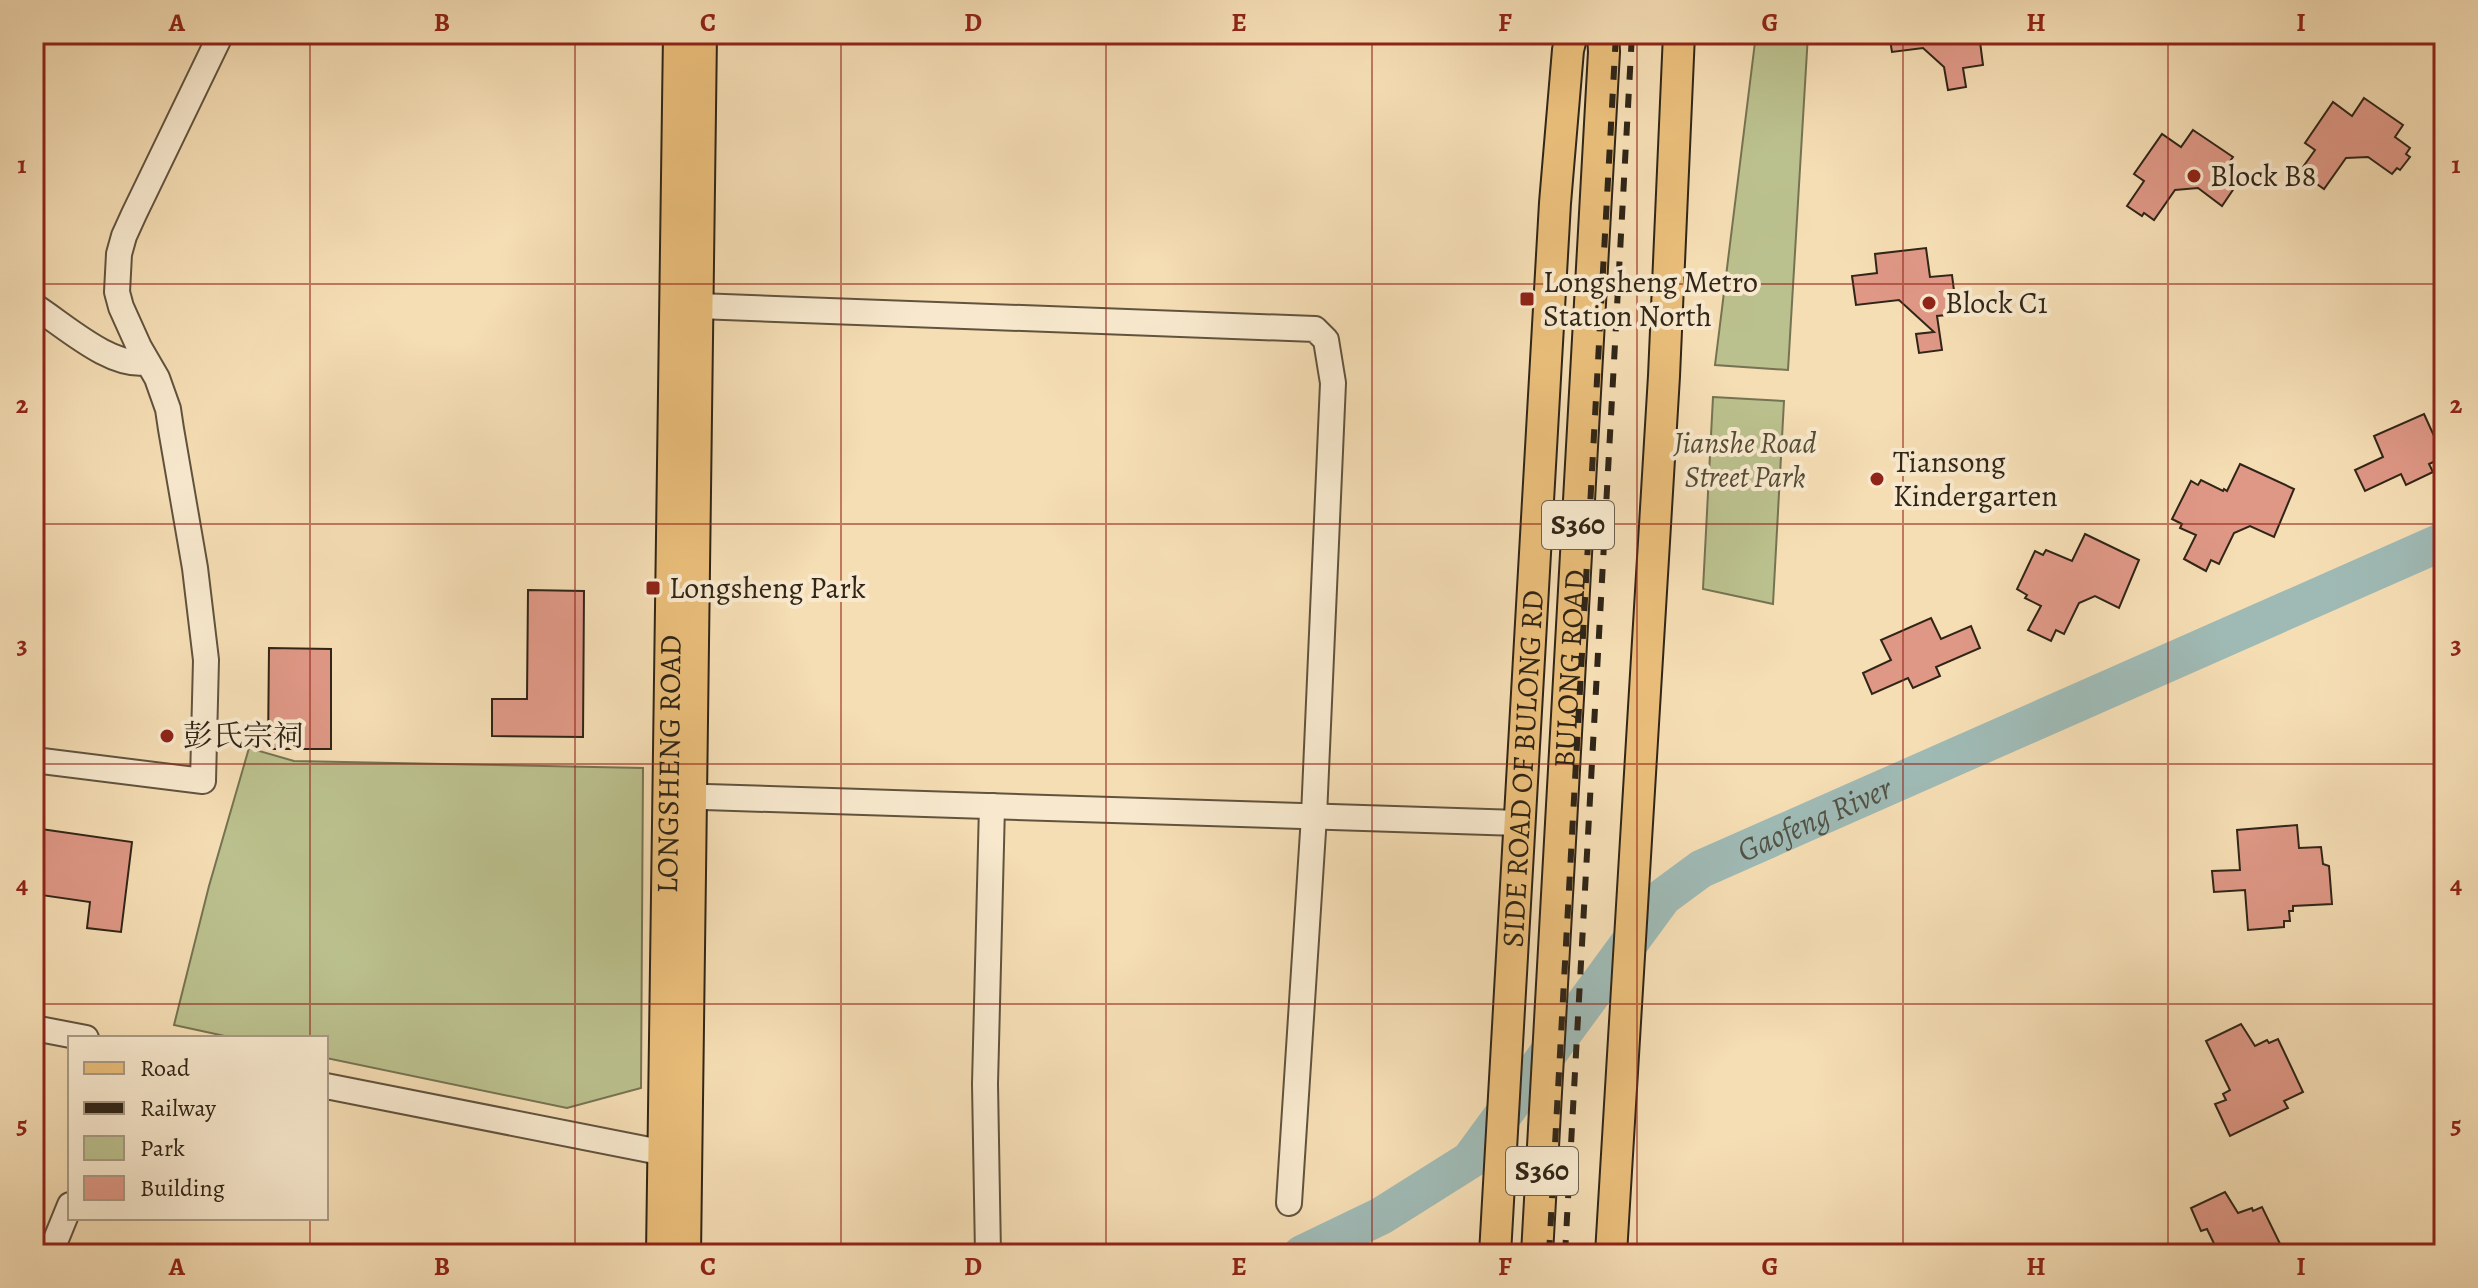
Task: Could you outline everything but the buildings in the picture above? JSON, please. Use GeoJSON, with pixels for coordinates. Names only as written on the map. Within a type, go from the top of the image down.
{"type":"FeatureCollection","features":[{"type":"Feature","properties":{"kind":"main road","name":"LONGSHENG ROAD"},"geometry":{"type":"LineString","coordinates":[[679,34],[680,796],[675,1155],[685,1254]]}},
{"type":"Feature","properties":{"kind":"main road","name":"LONGSHENG ROAD"},"geometry":{"type":"LineString","coordinates":[[680,796],[698,306],[701,34]]}},
{"type":"Feature","properties":{"kind":"main road","name":"SIDE ROAD OF BULONG RD"},"geometry":{"type":"LineString","coordinates":[[1495,1254],[1555,203],[1572,34]]}},
{"type":"Feature","properties":{"kind":"main road","name":"BULONG ROAD"},"geometry":{"type":"LineString","coordinates":[[1537,1254],[1603,34]]}},
{"type":"Feature","properties":{"kind":"main road","name":"S360"},"geometry":{"type":"LineString","coordinates":[[1611,1254],[1664,376],[1679,34]]}},
{"type":"Feature","properties":{"kind":"main road","name":"LONGSHENG ROAD"},"geometry":{"type":"LineString","coordinates":[[662,1254],[675,1155]]}},
{"type":"Feature","properties":{"kind":"street"},"geometry":{"type":"LineString","coordinates":[[34,760],[203,781],[206,660],[168,409],[117,292],[119,254],[124,236],[221,34]]}},
{"type":"Feature","properties":{"kind":"street"},"geometry":{"type":"LineString","coordinates":[[34,306],[93,347],[135,363],[147,362]]}},
{"type":"Feature","properties":{"kind":"street"},"geometry":{"type":"LineString","coordinates":[[698,306],[1315,329],[1326,340],[1333,383],[1314,816],[1289,1203]]}},
{"type":"Feature","properties":{"kind":"street"},"geometry":{"type":"LineString","coordinates":[[680,796],[1519,823]]}},
{"type":"Feature","properties":{"kind":"street"},"geometry":{"type":"LineString","coordinates":[[988,1254],[985,1084],[992,806]]}},
{"type":"Feature","properties":{"kind":"street"},"geometry":{"type":"LineString","coordinates":[[34,1028],[76,1036]]}},
{"type":"Feature","properties":{"kind":"street"},"geometry":{"type":"LineString","coordinates":[[328,1086],[675,1155]]}},
{"type":"Feature","properties":{"kind":"street"},"geometry":{"type":"LineString","coordinates":[[50,1254],[68,1210]]}},
{"type":"Feature","properties":{"kind":"green space","name":"Jianshe Road Street Park"},"geometry":{"type":"Polygon","coordinates":[[[1756,34],[1808,34],[1788,370],[1715,365],[1756,34]]]}},
{"type":"Feature","properties":{"kind":"green space","name":"Jianshe Road Street Park"},"geometry":{"type":"Polygon","coordinates":[[[1713,397],[1784,401],[1773,604],[1703,589],[1713,397]]]}},
{"type":"Feature","properties":{"kind":"green space"},"geometry":{"type":"Polygon","coordinates":[[[249,748],[294,761],[643,768],[641,1088],[567,1108],[328,1058],[328,1036],[225,1036],[174,1025],[209,886],[249,748]]]}},
{"type":"Feature","properties":{"kind":"waterway","name":"Gaofeng River"},"geometry":{"type":"LineString","coordinates":[[1302,1254],[1381,1216],[1470,1160],[1663,897],[1701,869],[2444,541]]}},
{"type":"Feature","properties":{"kind":"railway"},"geometry":{"type":"LineString","coordinates":[[1549,1254],[1616,34]]}},
{"type":"Feature","properties":{"kind":"railway"},"geometry":{"type":"LineString","coordinates":[[1565,1254],[1632,34]]}},
{"type":"Feature","properties":{"kind":"place","name":"Block B8"},"geometry":{"type":"Point","coordinates":[2194,176]}},
{"type":"Feature","properties":{"kind":"place","name":"Longsheng Metro Station North"},"geometry":{"type":"Point","coordinates":[1527,299]}},
{"type":"Feature","properties":{"kind":"place","name":"Block C1"},"geometry":{"type":"Point","coordinates":[1929,303]}},
{"type":"Feature","properties":{"kind":"place","name":"Tiansong Kindergarten"},"geometry":{"type":"Point","coordinates":[1877,479]}},
{"type":"Feature","properties":{"kind":"place","name":"Longsheng Park"},"geometry":{"type":"Point","coordinates":[653,588]}},
{"type":"Feature","properties":{"kind":"place","name":"彭氏宗祠"},"geometry":{"type":"Point","coordinates":[167,736]}}]}
